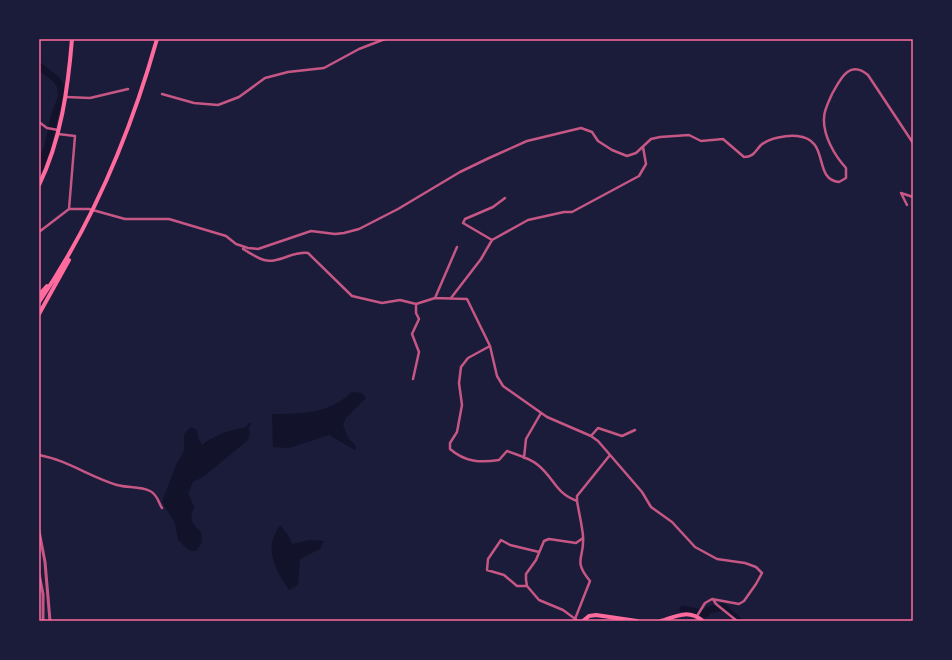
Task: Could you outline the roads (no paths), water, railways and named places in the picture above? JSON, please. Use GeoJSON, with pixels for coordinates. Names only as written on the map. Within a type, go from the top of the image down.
{"type":"FeatureCollection","features":[{"type":"Feature","properties":{"kind":"main road"},"geometry":{"type":"LineString","coordinates":[[39,185],[52,154],[58,132],[65,97],[72,39]]}},
{"type":"Feature","properties":{"kind":"main road"},"geometry":{"type":"LineString","coordinates":[[39,302],[58,274],[80,234],[94,204],[124,136],[143,85],[157,39]]}},
{"type":"Feature","properties":{"kind":"main road"},"geometry":{"type":"LineString","coordinates":[[39,314],[73,252],[80,234]]}},
{"type":"Feature","properties":{"kind":"main road"},"geometry":{"type":"LineString","coordinates":[[39,295],[58,274]]}},
{"type":"Feature","properties":{"kind":"main road"},"geometry":{"type":"LineString","coordinates":[[661,621],[680,614],[690,614],[703,621]]}},
{"type":"Feature","properties":{"kind":"main road"},"geometry":{"type":"LineString","coordinates":[[583,621],[596,615],[637,621]]}},
{"type":"Feature","properties":{"kind":"street"},"geometry":{"type":"LineString","coordinates":[[162,94],[194,103],[218,105],[239,96],[265,78],[288,72],[324,68],[359,49],[385,39]]}},
{"type":"Feature","properties":{"kind":"street"},"geometry":{"type":"LineString","coordinates":[[39,232],[69,209],[89,209],[125,219],[169,219],[226,236],[236,244],[244,247],[258,249],[311,231],[335,234],[359,228],[398,209],[460,172],[527,141],[581,128],[592,132],[598,141],[620,154],[632,155],[651,139],[660,137],[689,135],[701,141],[723,139],[737,153],[744,157],[748,157],[755,153],[762,145],[769,141],[792,136],[803,137],[811,140],[818,148],[825,174],[831,180],[839,182],[846,178],[846,168],[833,151],[824,117],[840,79],[846,72],[855,70],[861,70],[868,75],[913,143]]}},
{"type":"Feature","properties":{"kind":"street"},"geometry":{"type":"LineString","coordinates":[[65,97],[90,98],[128,89]]}},
{"type":"Feature","properties":{"kind":"street"},"geometry":{"type":"LineString","coordinates":[[39,122],[47,128],[75,136],[69,209]]}},
{"type":"Feature","properties":{"kind":"street"},"geometry":{"type":"LineString","coordinates":[[451,299],[492,240],[528,220],[564,212],[572,212],[639,176],[646,164],[643,146]]}},
{"type":"Feature","properties":{"kind":"street"},"geometry":{"type":"LineString","coordinates":[[907,205],[901,193],[913,196]]}},
{"type":"Feature","properties":{"kind":"street"},"geometry":{"type":"LineString","coordinates":[[492,240],[463,223],[465,220],[493,207],[505,198]]}},
{"type":"Feature","properties":{"kind":"street"},"geometry":{"type":"LineString","coordinates":[[244,247],[243,250],[268,260],[298,253],[308,253],[352,296],[382,302],[400,300],[416,304],[435,298],[467,299],[490,346],[499,382],[508,391],[541,413],[591,436],[610,455],[642,492],[651,507],[672,522],[695,547],[717,559],[745,563],[756,567],[762,573],[744,601],[739,604],[712,598],[705,603],[696,616]]}},
{"type":"Feature","properties":{"kind":"street"},"geometry":{"type":"LineString","coordinates":[[435,298],[457,247]]}},
{"type":"Feature","properties":{"kind":"street"},"geometry":{"type":"LineString","coordinates":[[413,379],[419,352],[412,334],[419,320],[416,313],[416,304]]}},
{"type":"Feature","properties":{"kind":"street"},"geometry":{"type":"LineString","coordinates":[[490,346],[468,358],[461,367],[459,383],[462,405],[457,432],[450,443],[450,449],[460,456],[472,461],[487,462],[500,460],[507,451],[538,465],[565,497],[577,501]]}},
{"type":"Feature","properties":{"kind":"street"},"geometry":{"type":"LineString","coordinates":[[524,458],[526,439],[541,413]]}},
{"type":"Feature","properties":{"kind":"street"},"geometry":{"type":"LineString","coordinates":[[591,436],[598,428],[622,436],[635,430]]}},
{"type":"Feature","properties":{"kind":"street"},"geometry":{"type":"LineString","coordinates":[[39,455],[66,462],[75,468],[116,485],[150,491],[158,499],[162,508]]}},
{"type":"Feature","properties":{"kind":"street"},"geometry":{"type":"LineString","coordinates":[[583,538],[576,543],[549,539],[544,541],[536,560],[526,574],[527,586],[539,600],[563,610],[577,620],[590,581],[579,563],[583,538],[577,501],[580,492],[610,455]]}},
{"type":"Feature","properties":{"kind":"street"},"geometry":{"type":"LineString","coordinates":[[39,531],[45,562],[50,621]]}},
{"type":"Feature","properties":{"kind":"street"},"geometry":{"type":"LineString","coordinates":[[527,586],[517,586],[504,575],[487,570],[488,559],[501,540],[510,545],[539,552]]}},
{"type":"Feature","properties":{"kind":"street"},"geometry":{"type":"LineString","coordinates":[[39,574],[43,594],[42,620]]}},
{"type":"Feature","properties":{"kind":"street"},"geometry":{"type":"LineString","coordinates":[[712,598],[716,604],[737,621]]}},
{"type":"Feature","properties":{"kind":"waterway"},"geometry":{"type":"LineString","coordinates":[[39,66],[56,79],[60,85],[62,96],[55,114],[48,146],[39,169]]}},
{"type":"Feature","properties":{"kind":"waterway"},"geometry":{"type":"LineString","coordinates":[[683,609],[706,614],[708,610],[723,607],[739,621]]}}]}
